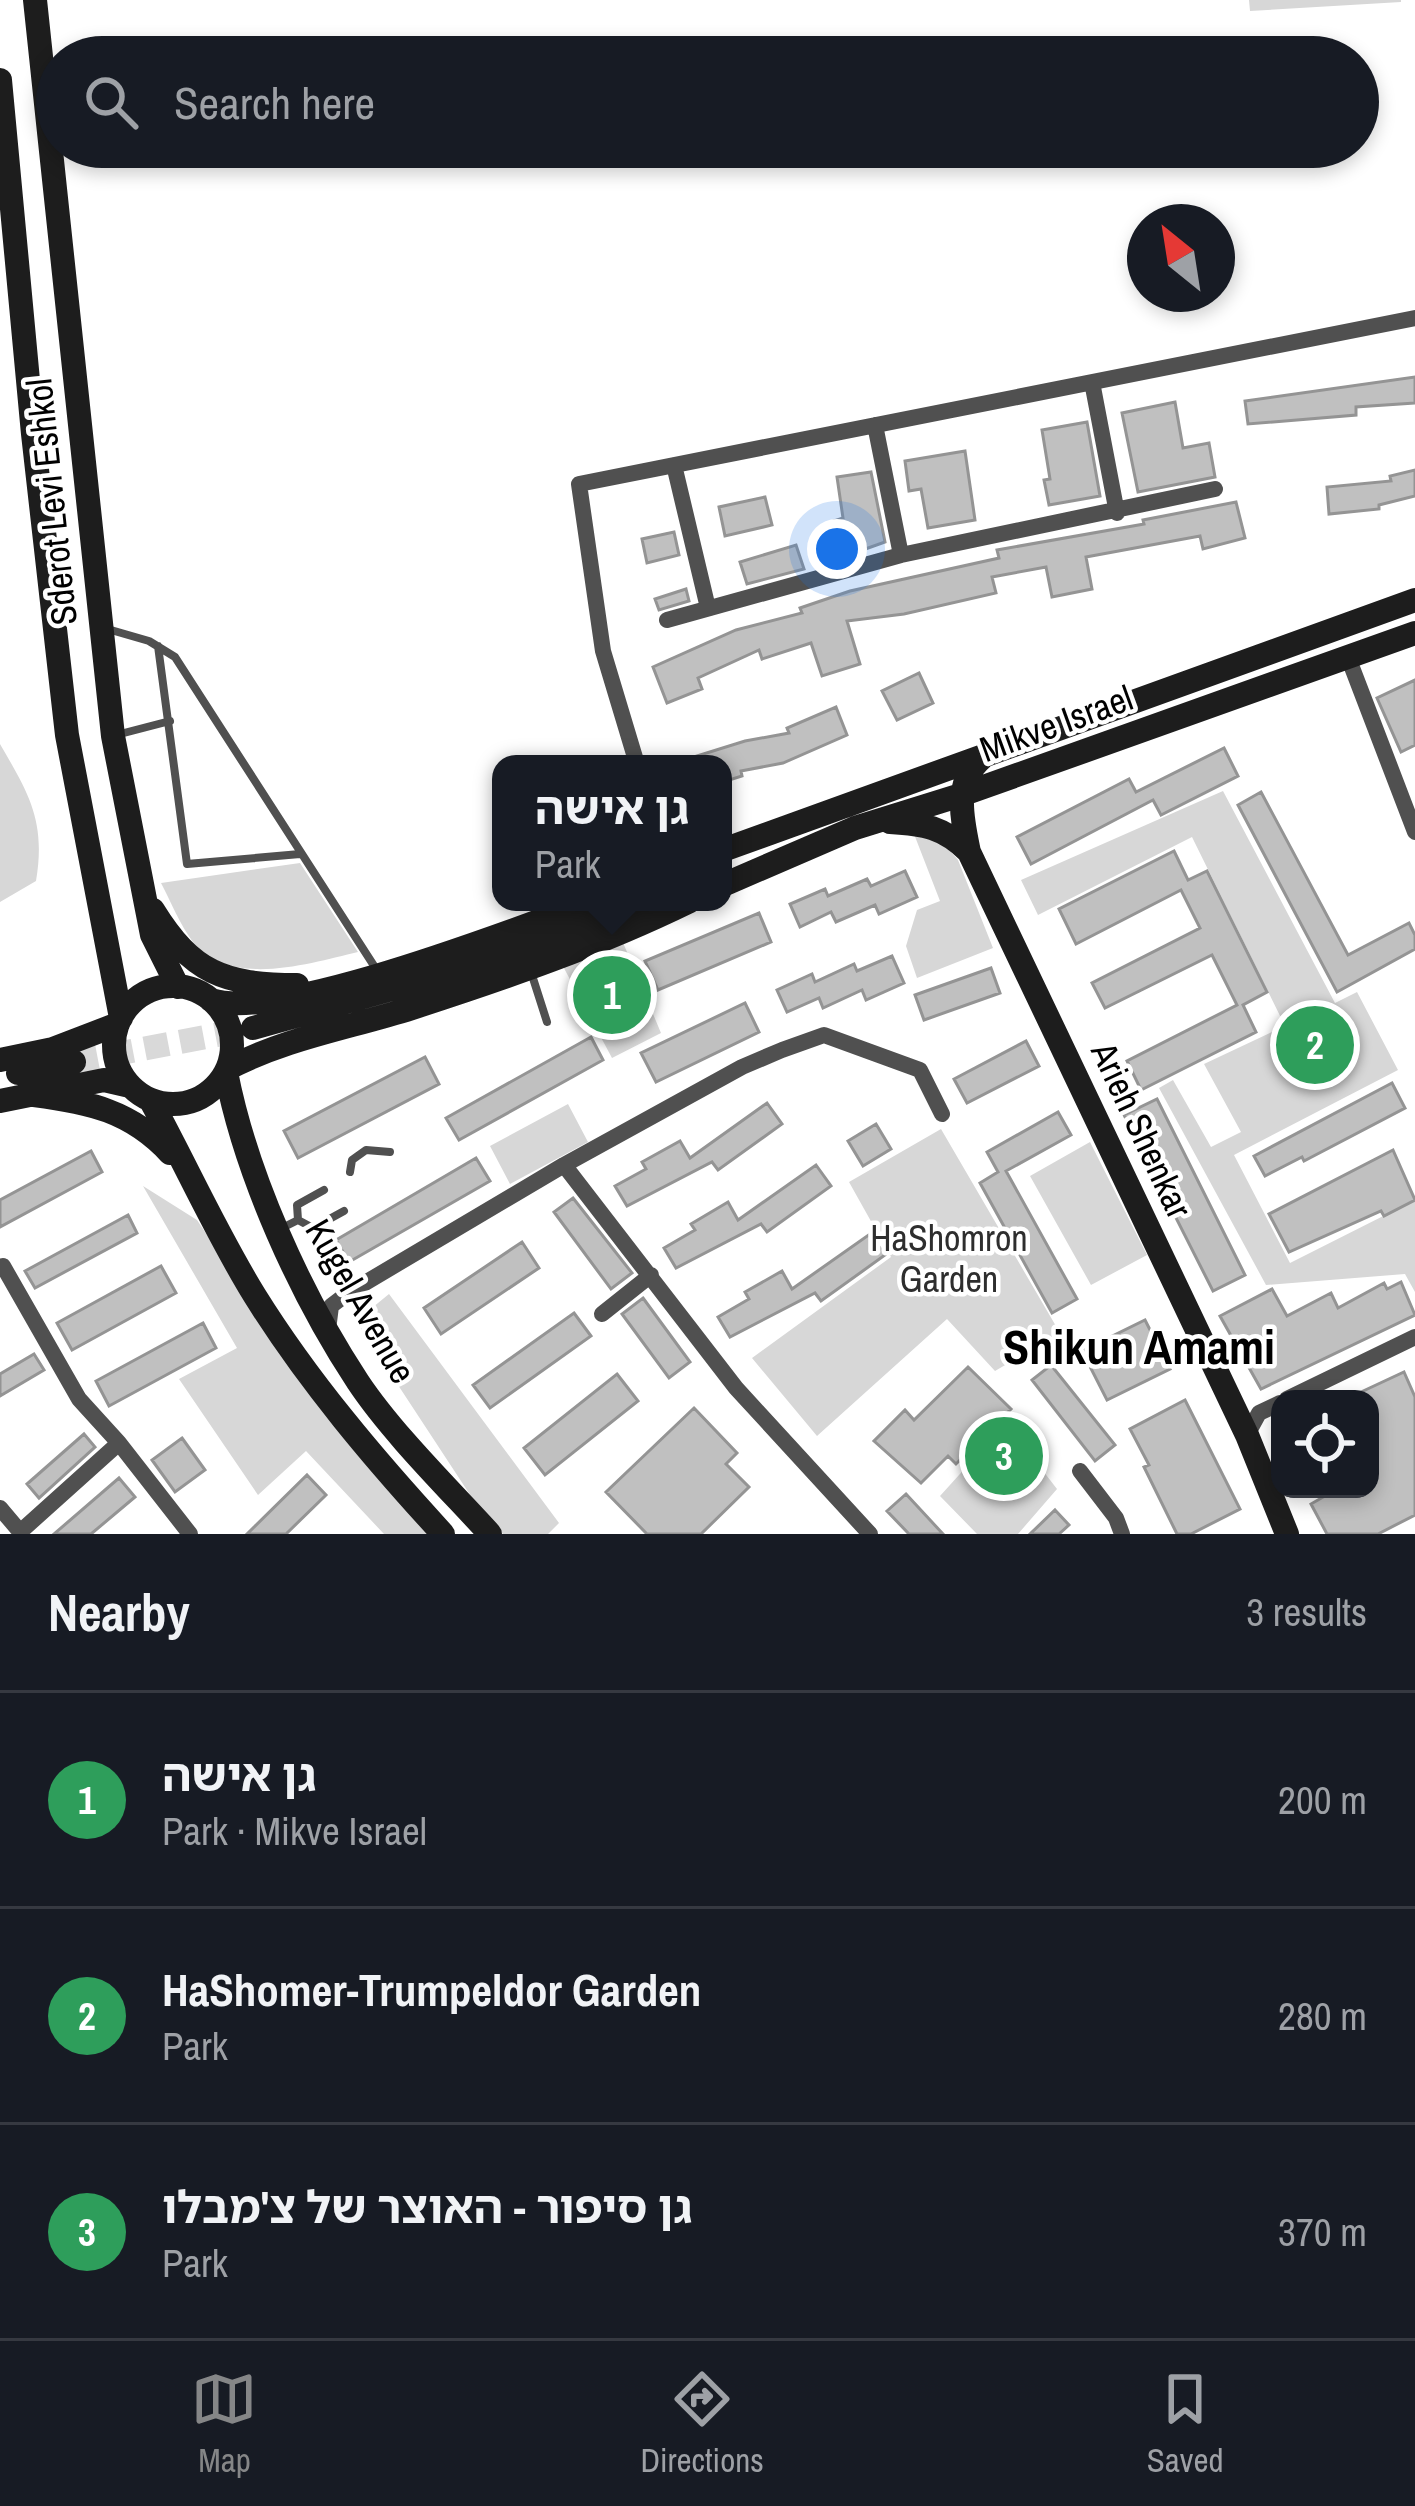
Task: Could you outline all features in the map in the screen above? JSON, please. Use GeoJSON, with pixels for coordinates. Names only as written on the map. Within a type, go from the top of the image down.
{"type":"FeatureCollection","features":[{"type":"Feature","properties":{"kind":"main road","name":"Sderot Levi Eshkol"},"geometry":{"type":"LineString","coordinates":[[35,0],[39,36]]}},
{"type":"Feature","properties":{"kind":"main road","name":"Sderot Levi Eshkol"},"geometry":{"type":"LineString","coordinates":[[0,80],[67,735],[119,1021]]}},
{"type":"Feature","properties":{"kind":"main road","name":"Sderot Levi Eshkol"},"geometry":{"type":"LineString","coordinates":[[52,168],[112,736],[152,935],[178,987]]}},
{"type":"Feature","properties":{"kind":"main road","name":"Mikve Israel"},"geometry":{"type":"LineString","coordinates":[[732,847],[1415,600]]}},
{"type":"Feature","properties":{"kind":"main road","name":"Mikve Israel"},"geometry":{"type":"LineString","coordinates":[[732,880],[875,820],[961,795],[1415,633]]}},
{"type":"Feature","properties":{"kind":"main road"},"geometry":{"type":"LineString","coordinates":[[961,795],[973,766],[982,758]]}},
{"type":"Feature","properties":{"kind":"main road","name":"Arieh Shenkar"},"geometry":{"type":"LineString","coordinates":[[961,795],[969,852],[1246,1435],[1287,1534]]}},
{"type":"Feature","properties":{"kind":"main road"},"geometry":{"type":"LineString","coordinates":[[875,820],[932,826],[969,852]]}},
{"type":"Feature","properties":{"kind":"main road"},"geometry":{"type":"LineString","coordinates":[[143,894],[182,951],[212,973],[281,985],[353,981]]}},
{"type":"Feature","properties":{"kind":"main road"},"geometry":{"type":"LineString","coordinates":[[0,1060],[52,1048],[119,1021],[144,994],[178,987],[237,1006],[257,1004],[379,974],[564,911]]}},
{"type":"Feature","properties":{"kind":"main road"},"geometry":{"type":"LineString","coordinates":[[253,1028],[456,971],[615,911]]}},
{"type":"Feature","properties":{"kind":"main road"},"geometry":{"type":"LineString","coordinates":[[0,1101],[104,1080],[167,1104],[195,1100],[227,1070],[298,1038],[410,1009],[531,967],[666,911]]}},
{"type":"Feature","properties":{"kind":"main road"},"geometry":{"type":"LineString","coordinates":[[211,1000],[228,1024],[227,1070]]}},
{"type":"Feature","properties":{"kind":"main road"},"geometry":{"type":"LineString","coordinates":[[119,1021],[114,1037],[116,1064],[140,1093]]}},
{"type":"Feature","properties":{"kind":"main road"},"geometry":{"type":"LineString","coordinates":[[0,1076],[74,1062]]}},
{"type":"Feature","properties":{"kind":"main road","name":"Kugel Avenue"},"geometry":{"type":"LineString","coordinates":[[227,1070],[249,1162],[288,1225],[328,1330],[359,1384],[490,1534]]}},
{"type":"Feature","properties":{"kind":"main road","name":"Kugel Avenue"},"geometry":{"type":"LineString","coordinates":[[140,1093],[231,1256],[289,1346],[437,1529]]}},
{"type":"Feature","properties":{"kind":"main road"},"geometry":{"type":"LineString","coordinates":[[34,1095],[96,1105],[130,1118],[162,1144],[190,1180]]}},
{"type":"Feature","properties":{"kind":"street"},"geometry":{"type":"LineString","coordinates":[[634,755],[603,651],[579,484],[1415,318]]}},
{"type":"Feature","properties":{"kind":"street"},"geometry":{"type":"LineString","coordinates":[[1092,382],[1118,513]]}},
{"type":"Feature","properties":{"kind":"street"},"geometry":{"type":"LineString","coordinates":[[875,425],[901,555]]}},
{"type":"Feature","properties":{"kind":"street"},"geometry":{"type":"LineString","coordinates":[[674,464],[708,608]]}},
{"type":"Feature","properties":{"kind":"street"},"geometry":{"type":"LineString","coordinates":[[667,620],[901,555],[1215,490]]}},
{"type":"Feature","properties":{"kind":"street"},"geometry":{"type":"LineString","coordinates":[[1348,657],[1415,832]]}},
{"type":"Feature","properties":{"kind":"street"},"geometry":{"type":"LineString","coordinates":[[328,1330],[331,1306],[348,1293],[742,1067],[824,1035],[920,1070],[942,1114]]}},
{"type":"Feature","properties":{"kind":"street"},"geometry":{"type":"LineString","coordinates":[[564,1165],[736,1388],[871,1534]]}},
{"type":"Feature","properties":{"kind":"street"},"geometry":{"type":"LineString","coordinates":[[2,1267],[79,1399],[190,1534]]}},
{"type":"Feature","properties":{"kind":"street"},"geometry":{"type":"LineString","coordinates":[[602,1314],[651,1275]]}},
{"type":"Feature","properties":{"kind":"street"},"geometry":{"type":"LineString","coordinates":[[1306,1390],[1415,1336]]}},
{"type":"Feature","properties":{"kind":"street"},"geometry":{"type":"LineString","coordinates":[[1246,1435],[1259,1413],[1271,1407]]}},
{"type":"Feature","properties":{"kind":"street"},"geometry":{"type":"LineString","coordinates":[[0,1508],[21,1533],[119,1443]]}},
{"type":"Feature","properties":{"kind":"street"},"geometry":{"type":"LineString","coordinates":[[1080,1471],[1116,1518],[1122,1534]]}},
{"type":"Feature","properties":{"kind":"lane"},"geometry":{"type":"LineString","coordinates":[[99,626],[176,657],[379,974]]}},
{"type":"Feature","properties":{"kind":"lane"},"geometry":{"type":"LineString","coordinates":[[158,646],[187,864],[301,854]]}},
{"type":"Feature","properties":{"kind":"lane"},"geometry":{"type":"LineString","coordinates":[[112,736],[170,722]]}},
{"type":"Feature","properties":{"kind":"lane"},"geometry":{"type":"LineString","coordinates":[[531,967],[547,1022]]}},
{"type":"Feature","properties":{"kind":"lane"},"geometry":{"type":"LineString","coordinates":[[350,1172],[352,1160],[366,1150],[389,1152]]}},
{"type":"Feature","properties":{"kind":"lane"},"geometry":{"type":"LineString","coordinates":[[324,1190],[297,1205],[288,1225],[313,1228],[344,1211]]}},
{"type":"Feature","properties":{"kind":"green space"},"geometry":{"type":"Polygon","coordinates":[[[1249,0],[1401,0],[1401,2],[1250,11],[1249,0]]]}},
{"type":"Feature","properties":{"kind":"green space"},"geometry":{"type":"Polygon","coordinates":[[[0,744],[33,809],[39,860],[36,881],[0,902],[0,744]]]}},
{"type":"Feature","properties":{"kind":"green space"},"geometry":{"type":"Polygon","coordinates":[[[1223,791],[1335,1003],[1357,992],[1398,1070],[1234,1155],[1290,1263],[1415,1200],[1415,1292],[1405,1274],[1266,1285],[1159,1088],[1173,1080],[1211,1147],[1241,1132],[1204,1064],[1285,1026],[1192,837],[1038,915],[1021,880],[1223,791]]]}},
{"type":"Feature","properties":{"kind":"green space"},"geometry":{"type":"Polygon","coordinates":[[[914,834],[943,843],[958,860],[993,948],[917,978],[906,946],[917,910],[940,901],[914,834]]]}},
{"type":"Feature","properties":{"kind":"green space"},"geometry":{"type":"Polygon","coordinates":[[[300,863],[358,952],[272,969],[228,965],[193,942],[161,883],[300,863]]]}},
{"type":"Feature","properties":{"kind":"green space"},"geometry":{"type":"Polygon","coordinates":[[[619,933],[661,1033],[612,1058],[558,957],[619,933]]]}},
{"type":"Feature","properties":{"kind":"green space"},"geometry":{"type":"Polygon","coordinates":[[[568,1104],[588,1142],[510,1184],[490,1146],[568,1104]]]}},
{"type":"Feature","properties":{"kind":"green space","name":"HaShomron Garden"},"geometry":{"type":"Polygon","coordinates":[[[941,1129],[1060,1333],[995,1371],[947,1319],[817,1436],[752,1358],[891,1257],[849,1182],[941,1129]]]}},
{"type":"Feature","properties":{"kind":"green space"},"geometry":{"type":"Polygon","coordinates":[[[1090,1142],[1147,1255],[1091,1285],[1030,1176],[1090,1142]]]}},
{"type":"Feature","properties":{"kind":"green space"},"geometry":{"type":"Polygon","coordinates":[[[143,1186],[197,1220],[298,1371],[429,1534],[384,1534],[306,1451],[258,1495],[179,1379],[237,1348],[143,1186]]]}},
{"type":"Feature","properties":{"kind":"green space"},"geometry":{"type":"Polygon","coordinates":[[[389,1294],[559,1523],[548,1534],[503,1534],[480,1510],[356,1321],[389,1294]]]}},
{"type":"Feature","properties":{"kind":"green space"},"geometry":{"type":"Polygon","coordinates":[[[1006,1423],[1057,1489],[1018,1534],[977,1534],[940,1496],[1006,1423]]]}},
{"type":"Feature","properties":{"kind":"building"},"geometry":{"type":"Polygon","coordinates":[[[1415,377],[1415,403],[1356,407],[1356,415],[1248,424],[1245,401],[1415,377]]]}},
{"type":"Feature","properties":{"kind":"building"},"geometry":{"type":"Polygon","coordinates":[[[1175,402],[1183,448],[1209,443],[1215,477],[1138,492],[1122,413],[1175,402]]]}},
{"type":"Feature","properties":{"kind":"building"},"geometry":{"type":"Polygon","coordinates":[[[1087,422],[1100,496],[1049,505],[1042,430],[1087,422]]]}},
{"type":"Feature","properties":{"kind":"building"},"geometry":{"type":"Polygon","coordinates":[[[965,451],[975,520],[928,528],[921,489],[909,491],[905,461],[965,451]]]}},
{"type":"Feature","properties":{"kind":"building"},"geometry":{"type":"Polygon","coordinates":[[[1415,470],[1415,496],[1379,505],[1379,509],[1329,514],[1327,487],[1391,481],[1390,476],[1415,470]]]}},
{"type":"Feature","properties":{"kind":"building"},"geometry":{"type":"Polygon","coordinates":[[[871,472],[885,542],[843,557],[831,522],[843,518],[837,477],[871,472]]]}},
{"type":"Feature","properties":{"kind":"building"},"geometry":{"type":"Polygon","coordinates":[[[765,497],[772,525],[725,536],[719,507],[765,497]]]}},
{"type":"Feature","properties":{"kind":"building"},"geometry":{"type":"Polygon","coordinates":[[[1236,502],[1245,538],[1203,549],[1200,536],[1086,557],[1092,589],[1052,597],[1046,567],[992,577],[996,593],[904,614],[847,621],[860,664],[822,676],[811,643],[762,659],[759,650],[698,678],[702,689],[667,703],[653,667],[736,630],[802,613],[800,608],[850,591],[999,558],[997,550],[1236,502]]]}},
{"type":"Feature","properties":{"kind":"building"},"geometry":{"type":"Polygon","coordinates":[[[674,532],[679,555],[647,563],[642,539],[674,532]]]}},
{"type":"Feature","properties":{"kind":"building"},"geometry":{"type":"Polygon","coordinates":[[[796,545],[804,569],[747,584],[740,562],[796,545]]]}},
{"type":"Feature","properties":{"kind":"building"},"geometry":{"type":"Polygon","coordinates":[[[686,589],[689,601],[659,610],[655,599],[686,589]]]}},
{"type":"Feature","properties":{"kind":"building"},"geometry":{"type":"Polygon","coordinates":[[[919,673],[933,703],[897,720],[882,691],[919,673]]]}},
{"type":"Feature","properties":{"kind":"building"},"geometry":{"type":"Polygon","coordinates":[[[1415,680],[1415,745],[1401,752],[1377,698],[1415,680]]]}},
{"type":"Feature","properties":{"kind":"building"},"geometry":{"type":"Polygon","coordinates":[[[836,707],[847,735],[783,763],[741,771],[742,776],[732,779],[732,755],[700,755],[789,733],[787,728],[836,707]]]}},
{"type":"Feature","properties":{"kind":"building"},"geometry":{"type":"Polygon","coordinates":[[[1224,748],[1238,776],[1161,815],[1153,800],[1031,864],[1017,837],[1129,779],[1136,792],[1224,748]]]}},
{"type":"Feature","properties":{"kind":"building"},"geometry":{"type":"Polygon","coordinates":[[[1261,792],[1348,955],[1409,923],[1415,949],[1337,992],[1238,805],[1261,792]]]}},
{"type":"Feature","properties":{"kind":"building"},"geometry":{"type":"Polygon","coordinates":[[[1174,851],[1188,880],[1207,871],[1267,992],[1243,1005],[1256,1032],[1141,1090],[1127,1061],[1237,1005],[1212,955],[1105,1008],[1092,983],[1200,928],[1181,890],[1076,944],[1059,909],[1174,851]]]}},
{"type":"Feature","properties":{"kind":"building"},"geometry":{"type":"Polygon","coordinates":[[[905,871],[917,897],[879,914],[875,905],[836,922],[831,912],[800,927],[790,904],[825,889],[828,896],[867,879],[871,886],[905,871]]]}},
{"type":"Feature","properties":{"kind":"building"},"geometry":{"type":"Polygon","coordinates":[[[759,913],[771,942],[658,990],[645,961],[759,913]]]}},
{"type":"Feature","properties":{"kind":"building"},"geometry":{"type":"Polygon","coordinates":[[[892,956],[904,983],[866,1000],[862,990],[823,1008],[819,998],[787,1012],[777,990],[812,974],[815,982],[854,964],[857,971],[892,956]]]}},
{"type":"Feature","properties":{"kind":"building"},"geometry":{"type":"Polygon","coordinates":[[[991,968],[1000,993],[924,1020],[915,995],[991,968]]]}},
{"type":"Feature","properties":{"kind":"building"},"geometry":{"type":"Polygon","coordinates":[[[745,1003],[759,1032],[656,1082],[641,1053],[745,1003]]]}},
{"type":"Feature","properties":{"kind":"building"},"geometry":{"type":"Polygon","coordinates":[[[591,1037],[603,1060],[459,1140],[446,1118],[591,1037]]]}},
{"type":"Feature","properties":{"kind":"building"},"geometry":{"type":"Polygon","coordinates":[[[1026,1041],[1039,1066],[967,1103],[954,1079],[1026,1041]]]}},
{"type":"Feature","properties":{"kind":"building"},"geometry":{"type":"Polygon","coordinates":[[[425,1057],[439,1084],[298,1158],[284,1131],[425,1057]]]}},
{"type":"Feature","properties":{"kind":"building"},"geometry":{"type":"Polygon","coordinates":[[[1392,1083],[1405,1108],[1265,1176],[1254,1156],[1392,1083]]]}},
{"type":"Feature","properties":{"kind":"building"},"geometry":{"type":"Polygon","coordinates":[[[1157,1099],[1245,1275],[1213,1291],[1124,1115],[1157,1099]]]}},
{"type":"Feature","properties":{"kind":"building"},"geometry":{"type":"Polygon","coordinates":[[[767,1103],[782,1124],[718,1170],[712,1162],[627,1206],[615,1186],[646,1169],[642,1162],[680,1141],[690,1158],[767,1103]]]}},
{"type":"Feature","properties":{"kind":"building"},"geometry":{"type":"Polygon","coordinates":[[[1058,1112],[1071,1135],[1006,1171],[1077,1299],[1052,1313],[980,1183],[998,1172],[987,1152],[1058,1112]]]}},
{"type":"Feature","properties":{"kind":"building"},"geometry":{"type":"Polygon","coordinates":[[[876,1124],[891,1149],[863,1166],[848,1141],[876,1124]]]}},
{"type":"Feature","properties":{"kind":"building"},"geometry":{"type":"Polygon","coordinates":[[[1393,1150],[1415,1200],[1289,1252],[1269,1214],[1393,1150]]]}},
{"type":"Feature","properties":{"kind":"building"},"geometry":{"type":"Polygon","coordinates":[[[91,1151],[102,1172],[0,1227],[0,1200],[91,1151]]]}},
{"type":"Feature","properties":{"kind":"building"},"geometry":{"type":"Polygon","coordinates":[[[476,1158],[490,1181],[349,1262],[336,1240],[476,1158]]]}},
{"type":"Feature","properties":{"kind":"building"},"geometry":{"type":"Polygon","coordinates":[[[816,1165],[831,1186],[767,1232],[761,1224],[676,1268],[664,1248],[695,1230],[691,1224],[728,1202],[738,1220],[816,1165]]]}},
{"type":"Feature","properties":{"kind":"building"},"geometry":{"type":"Polygon","coordinates":[[[573,1198],[632,1273],[611,1289],[554,1212],[573,1198]]]}},
{"type":"Feature","properties":{"kind":"building"},"geometry":{"type":"Polygon","coordinates":[[[128,1215],[137,1233],[35,1288],[25,1271],[128,1215]]]}},
{"type":"Feature","properties":{"kind":"building"},"geometry":{"type":"Polygon","coordinates":[[[870,1234],[885,1255],[821,1301],[815,1293],[730,1337],[718,1317],[749,1299],[745,1292],[782,1271],[792,1289],[870,1234]]]}},
{"type":"Feature","properties":{"kind":"building"},"geometry":{"type":"Polygon","coordinates":[[[522,1242],[539,1268],[441,1334],[424,1308],[522,1242]]]}},
{"type":"Feature","properties":{"kind":"building"},"geometry":{"type":"Polygon","coordinates":[[[161,1266],[176,1293],[72,1350],[57,1323],[161,1266]]]}},
{"type":"Feature","properties":{"kind":"building"},"geometry":{"type":"Polygon","coordinates":[[[1401,1282],[1415,1315],[1261,1389],[1220,1316],[1272,1289],[1287,1316],[1331,1293],[1338,1308],[1384,1283],[1387,1289],[1401,1282]]]}},
{"type":"Feature","properties":{"kind":"building"},"geometry":{"type":"Polygon","coordinates":[[[643,1298],[690,1362],[669,1378],[622,1314],[643,1298]]]}},
{"type":"Feature","properties":{"kind":"building"},"geometry":{"type":"Polygon","coordinates":[[[574,1313],[591,1336],[490,1408],[473,1385],[574,1313]]]}},
{"type":"Feature","properties":{"kind":"building"},"geometry":{"type":"Polygon","coordinates":[[[1145,1320],[1170,1369],[1107,1400],[1082,1351],[1145,1320]]]}},
{"type":"Feature","properties":{"kind":"building"},"geometry":{"type":"Polygon","coordinates":[[[203,1323],[216,1348],[109,1406],[96,1381],[203,1323]]]}},
{"type":"Feature","properties":{"kind":"building"},"geometry":{"type":"Polygon","coordinates":[[[34,1354],[44,1370],[0,1396],[0,1374],[34,1354]]]}},
{"type":"Feature","properties":{"kind":"building"},"geometry":{"type":"Polygon","coordinates":[[[1051,1365],[1115,1445],[1095,1461],[1032,1380],[1051,1365]]]}},
{"type":"Feature","properties":{"kind":"building"},"geometry":{"type":"Polygon","coordinates":[[[968,1367],[1011,1409],[956,1464],[948,1456],[921,1483],[874,1441],[905,1410],[914,1420],[968,1367]]]}},
{"type":"Feature","properties":{"kind":"building"},"geometry":{"type":"Polygon","coordinates":[[[1404,1372],[1415,1397],[1415,1515],[1378,1534],[1327,1534],[1311,1504],[1321,1498],[1379,1498],[1379,1390],[1365,1390],[1404,1372]]]}},
{"type":"Feature","properties":{"kind":"building"},"geometry":{"type":"Polygon","coordinates":[[[617,1374],[638,1401],[545,1475],[524,1448],[617,1374]]]}},
{"type":"Feature","properties":{"kind":"building"},"geometry":{"type":"Polygon","coordinates":[[[1185,1400],[1240,1509],[1191,1534],[1177,1534],[1130,1429],[1185,1400]]]}},
{"type":"Feature","properties":{"kind":"building"},"geometry":{"type":"Polygon","coordinates":[[[694,1408],[737,1453],[726,1464],[749,1487],[701,1534],[647,1534],[606,1492],[694,1408]]]}},
{"type":"Feature","properties":{"kind":"building"},"geometry":{"type":"Polygon","coordinates":[[[84,1434],[95,1447],[39,1498],[27,1484],[84,1434]]]}},
{"type":"Feature","properties":{"kind":"building"},"geometry":{"type":"Polygon","coordinates":[[[182,1438],[205,1470],[175,1492],[152,1460],[182,1438]]]}},
{"type":"Feature","properties":{"kind":"building"},"geometry":{"type":"Polygon","coordinates":[[[307,1475],[326,1495],[286,1534],[247,1534],[307,1475]]]}},
{"type":"Feature","properties":{"kind":"building"},"geometry":{"type":"Polygon","coordinates":[[[119,1478],[135,1497],[91,1534],[54,1534],[119,1478]]]}},
{"type":"Feature","properties":{"kind":"building"},"geometry":{"type":"Polygon","coordinates":[[[906,1494],[943,1534],[909,1534],[887,1511],[906,1494]]]}},
{"type":"Feature","properties":{"kind":"building"},"geometry":{"type":"Polygon","coordinates":[[[1055,1510],[1069,1525],[1059,1534],[1030,1534],[1055,1510]]]}},
{"type":"Feature","properties":{"kind":"tunnel"},"geometry":{"type":"LineString","coordinates":[[74,1062],[253,1028]]}},
{"type":"Feature","properties":{"kind":"place","name":"גן אישה"},"geometry":{"type":"Point","coordinates":[612,995]}},
{"type":"Feature","properties":{"kind":"place","name":"HaShomer-Trumpeldor Garden"},"geometry":{"type":"Point","coordinates":[1315,1045]}},
{"type":"Feature","properties":{"kind":"place","name":"גן סיפור - האוצר של צ'מבלו"},"geometry":{"type":"Point","coordinates":[1004,1456]}},
{"type":"Feature","properties":{"kind":"district","name":"Shikun Amami"},"geometry":{"type":"Point","coordinates":[1139,1347]}}]}
